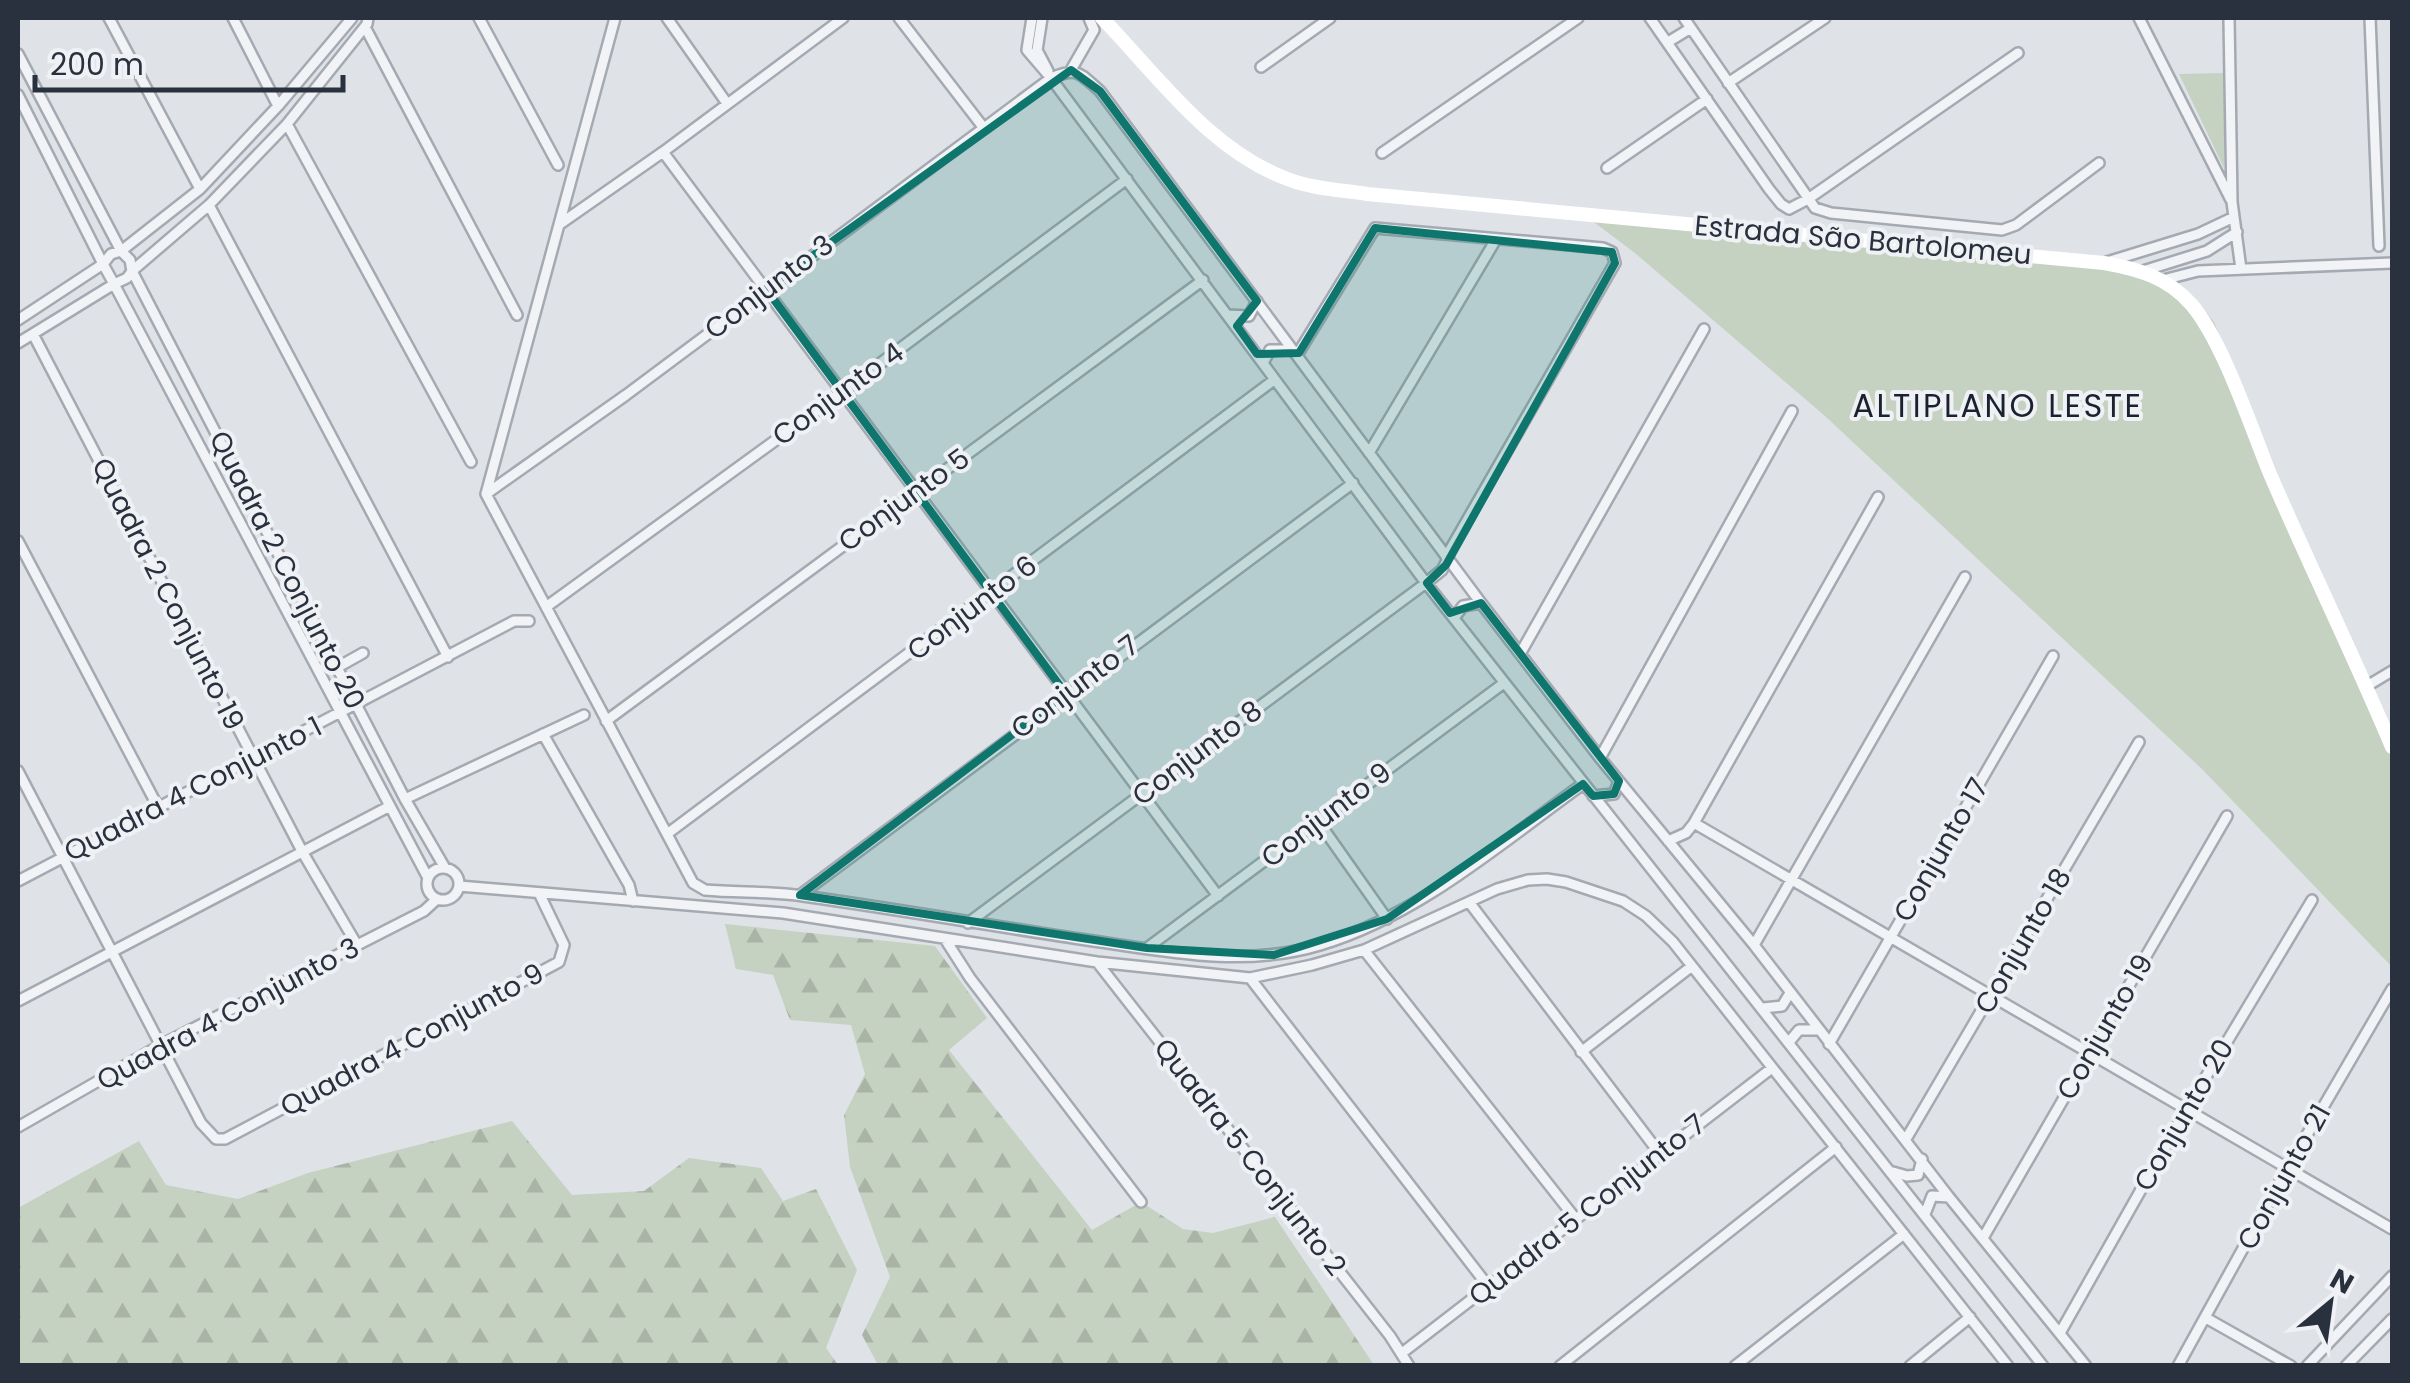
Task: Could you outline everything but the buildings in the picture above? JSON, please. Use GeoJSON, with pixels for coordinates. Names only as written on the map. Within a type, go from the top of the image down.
{"type":"FeatureCollection","features":[{"type":"Feature","properties":{"kind":"street"},"geometry":{"type":"LineString","coordinates":[[110,18],[200,189]]}},
{"type":"Feature","properties":{"kind":"street"},"geometry":{"type":"LineString","coordinates":[[233,18],[278,106]]}},
{"type":"Feature","properties":{"kind":"street"},"geometry":{"type":"LineString","coordinates":[[18,303],[21,318],[103,264],[111,254],[121,252],[200,189],[278,106],[352,18],[355,26],[367,22]]}},
{"type":"Feature","properties":{"kind":"street"},"geometry":{"type":"LineString","coordinates":[[479,18],[558,165]]}},
{"type":"Feature","properties":{"kind":"street"},"geometry":{"type":"LineString","coordinates":[[615,18],[486,494],[684,869],[698,888],[800,895],[1220,958],[1274,954],[1317,946],[1387,919],[1464,870],[1583,784]]}},
{"type":"Feature","properties":{"kind":"street"},"geometry":{"type":"LineString","coordinates":[[667,18],[726,102]]}},
{"type":"Feature","properties":{"kind":"street"},"geometry":{"type":"LineString","coordinates":[[560,224],[843,18]]}},
{"type":"Feature","properties":{"kind":"street"},"geometry":{"type":"LineString","coordinates":[[900,18],[982,127]]}},
{"type":"Feature","properties":{"kind":"street"},"geometry":{"type":"LineString","coordinates":[[1032,18],[1027,50],[1203,280],[1426,583],[2043,1366]]}},
{"type":"Feature","properties":{"kind":"street"},"geometry":{"type":"LineString","coordinates":[[1042,18],[1038,50],[1050,78]]}},
{"type":"Feature","properties":{"kind":"street"},"geometry":{"type":"LineString","coordinates":[[1074,70],[1094,30],[1090,18]]}},
{"type":"Feature","properties":{"kind":"street"},"geometry":{"type":"LineString","coordinates":[[1261,67],[1330,18]]}},
{"type":"Feature","properties":{"kind":"street"},"geometry":{"type":"LineString","coordinates":[[1382,153],[1578,18]]}},
{"type":"Feature","properties":{"kind":"street"},"geometry":{"type":"LineString","coordinates":[[1650,18],[1781,204],[1793,209],[2018,54]]}},
{"type":"Feature","properties":{"kind":"street"},"geometry":{"type":"LineString","coordinates":[[1684,18],[1815,208],[2002,230],[2016,225],[2098,163]]}},
{"type":"Feature","properties":{"kind":"street"},"geometry":{"type":"LineString","coordinates":[[1728,83],[1825,18]]}},
{"type":"Feature","properties":{"kind":"street"},"geometry":{"type":"LineString","coordinates":[[2139,18],[2232,202]]}},
{"type":"Feature","properties":{"kind":"street"},"geometry":{"type":"LineString","coordinates":[[2228,18],[2232,202],[2241,270]]}},
{"type":"Feature","properties":{"kind":"street"},"geometry":{"type":"LineString","coordinates":[[2370,18],[2380,246]]}},
{"type":"Feature","properties":{"kind":"street"},"geometry":{"type":"LineString","coordinates":[[1074,70],[1105,20]]}},
{"type":"Feature","properties":{"kind":"street","name":"Estrada São Bartolomeu"},"geometry":{"type":"LineString","coordinates":[[1105,20],[1217,138],[1270,172],[1311,186],[2104,262],[2163,280],[2187,300],[2209,331],[2392,747]]}},
{"type":"Feature","properties":{"kind":"street"},"geometry":{"type":"LineString","coordinates":[[18,343],[127,278],[208,205],[287,124],[367,22]]}},
{"type":"Feature","properties":{"kind":"street"},"geometry":{"type":"LineString","coordinates":[[367,22],[517,315]]}},
{"type":"Feature","properties":{"kind":"street"},"geometry":{"type":"LineString","coordinates":[[1668,42],[1691,28]]}},
{"type":"Feature","properties":{"kind":"street"},"geometry":{"type":"LineString","coordinates":[[18,54],[121,252],[130,260],[132,271]]}},
{"type":"Feature","properties":{"kind":"street"},"geometry":{"type":"LineString","coordinates":[[1074,70],[1100,91],[1480,603],[1600,758],[1754,945],[1949,1197],[2060,1332],[2076,1360],[2086,1366]]}},
{"type":"Feature","properties":{"kind":"street","name":"Conjunto 3"},"geometry":{"type":"LineString","coordinates":[[486,494],[626,395],[982,127],[1050,78],[1074,70]]}},
{"type":"Feature","properties":{"kind":"street"},"geometry":{"type":"LineString","coordinates":[[18,95],[103,264],[428,878],[428,888],[437,899],[451,898],[459,886],[457,876],[445,868],[435,870],[428,878]]}},
{"type":"Feature","properties":{"kind":"street"},"geometry":{"type":"LineString","coordinates":[[1608,168],[1707,98]]}},
{"type":"Feature","properties":{"kind":"street"},"geometry":{"type":"LineString","coordinates":[[287,124],[471,462]]}},
{"type":"Feature","properties":{"kind":"street"},"geometry":{"type":"LineString","coordinates":[[663,152],[1218,896]]}},
{"type":"Feature","properties":{"kind":"street","name":"Conjunto 4"},"geometry":{"type":"LineString","coordinates":[[546,607],[1127,179]]}},
{"type":"Feature","properties":{"kind":"street"},"geometry":{"type":"LineString","coordinates":[[208,205],[448,657]]}},
{"type":"Feature","properties":{"kind":"street"},"geometry":{"type":"LineString","coordinates":[[2104,262],[2220,226],[2234,217]]}},
{"type":"Feature","properties":{"kind":"street"},"geometry":{"type":"LineString","coordinates":[[1295,353],[1375,228],[1495,240],[1368,453]]}},
{"type":"Feature","properties":{"kind":"street"},"geometry":{"type":"LineString","coordinates":[[2139,252],[2140,270],[2238,238]]}},
{"type":"Feature","properties":{"kind":"street","name":"Conjunto 8"},"geometry":{"type":"LineString","coordinates":[[968,922],[1442,570],[1615,263],[1612,252],[1603,248],[1495,240]]}},
{"type":"Feature","properties":{"kind":"street"},"geometry":{"type":"LineString","coordinates":[[2172,241],[2177,259]]}},
{"type":"Feature","properties":{"kind":"street"},"geometry":{"type":"LineString","coordinates":[[2163,280],[2198,272],[2392,263]]}},
{"type":"Feature","properties":{"kind":"street","name":"Quadra 2 Conjunto 20"},"geometry":{"type":"LineString","coordinates":[[132,271],[405,799],[445,868]]}},
{"type":"Feature","properties":{"kind":"street","name":"Conjunto 5"},"geometry":{"type":"LineString","coordinates":[[606,721],[1203,280]]}},
{"type":"Feature","properties":{"kind":"street"},"geometry":{"type":"LineString","coordinates":[[1228,315],[1249,316],[1257,301]]}},
{"type":"Feature","properties":{"kind":"street"},"geometry":{"type":"LineString","coordinates":[[1520,654],[1704,329]]}},
{"type":"Feature","properties":{"kind":"street","name":"Quadra 2 Conjunto 19"},"geometry":{"type":"LineString","coordinates":[[34,334],[304,853],[357,944]]}},
{"type":"Feature","properties":{"kind":"street"},"geometry":{"type":"LineString","coordinates":[[1263,362],[1270,350],[1295,353]]}},
{"type":"Feature","properties":{"kind":"street","name":"Conjunto 6"},"geometry":{"type":"LineString","coordinates":[[667,834],[1274,380]]}},
{"type":"Feature","properties":{"kind":"street"},"geometry":{"type":"LineString","coordinates":[[1600,758],[1792,410]]}},
{"type":"Feature","properties":{"kind":"street","name":"Conjunto 7"},"geometry":{"type":"LineString","coordinates":[[800,895],[1353,483]]}},
{"type":"Feature","properties":{"kind":"street"},"geometry":{"type":"LineString","coordinates":[[1668,841],[1686,833],[1694,823],[1878,498]]}},
{"type":"Feature","properties":{"kind":"street"},"geometry":{"type":"LineString","coordinates":[[18,541],[158,808]]}},
{"type":"Feature","properties":{"kind":"street"},"geometry":{"type":"LineString","coordinates":[[1754,945],[1965,576]]}},
{"type":"Feature","properties":{"kind":"street"},"geometry":{"type":"LineString","coordinates":[[1454,618],[1463,606],[1480,603]]}},
{"type":"Feature","properties":{"kind":"street","name":"Quadra 4 Conjunto 1"},"geometry":{"type":"LineString","coordinates":[[18,881],[514,621],[529,621]]}},
{"type":"Feature","properties":{"kind":"street"},"geometry":{"type":"LineString","coordinates":[[338,668],[363,653]]}},
{"type":"Feature","properties":{"kind":"street","name":"Conjunto 17"},"geometry":{"type":"LineString","coordinates":[[1829,1044],[2052,656]]}},
{"type":"Feature","properties":{"kind":"street"},"geometry":{"type":"LineString","coordinates":[[2367,686],[2392,672]]}},
{"type":"Feature","properties":{"kind":"street","name":"Conjunto 9"},"geometry":{"type":"LineString","coordinates":[[1148,948],[1504,683]]}},
{"type":"Feature","properties":{"kind":"street"},"geometry":{"type":"LineString","coordinates":[[405,799],[584,714]]}},
{"type":"Feature","properties":{"kind":"street"},"geometry":{"type":"LineString","coordinates":[[543,734],[629,885],[633,901]]}},
{"type":"Feature","properties":{"kind":"street","name":"Conjunto 18"},"geometry":{"type":"LineString","coordinates":[[1906,1139],[2139,742]]}},
{"type":"Feature","properties":{"kind":"street"},"geometry":{"type":"LineString","coordinates":[[18,771],[161,1045]]}},
{"type":"Feature","properties":{"kind":"street"},"geometry":{"type":"LineString","coordinates":[[1593,796],[1614,794],[1620,781]]}},
{"type":"Feature","properties":{"kind":"street"},"geometry":{"type":"LineString","coordinates":[[18,1001],[390,806]]}},
{"type":"Feature","properties":{"kind":"street","name":"Conjunto 19"},"geometry":{"type":"LineString","coordinates":[[1982,1238],[2227,816]]}},
{"type":"Feature","properties":{"kind":"street"},"geometry":{"type":"LineString","coordinates":[[1318,821],[1387,919]]}},
{"type":"Feature","properties":{"kind":"street"},"geometry":{"type":"LineString","coordinates":[[1694,823],[2389,1227],[2392,1213]]}},
{"type":"Feature","properties":{"kind":"street"},"geometry":{"type":"LineString","coordinates":[[459,886],[783,912],[1097,962],[1250,978],[1364,950],[1497,889],[1528,880],[1566,882],[1623,901],[1646,916],[1692,966],[2008,1366]]}},
{"type":"Feature","properties":{"kind":"street","name":"Quadra 4 Conjunto 9"},"geometry":{"type":"LineString","coordinates":[[161,1045],[201,1123],[212,1136],[225,1139],[548,970],[562,957],[564,946],[539,893]]}},
{"type":"Feature","properties":{"kind":"street","name":"Quadra 4 Conjunto 3"},"geometry":{"type":"LineString","coordinates":[[18,1127],[161,1045],[424,911],[437,899]]}},
{"type":"Feature","properties":{"kind":"street","name":"Conjunto 20"},"geometry":{"type":"LineString","coordinates":[[2060,1332],[2186,1110],[2312,900]]}},
{"type":"Feature","properties":{"kind":"street"},"geometry":{"type":"LineString","coordinates":[[1469,902],[1660,1154]]}},
{"type":"Feature","properties":{"kind":"street"},"geometry":{"type":"LineString","coordinates":[[945,940],[1141,1202]]}},
{"type":"Feature","properties":{"kind":"street"},"geometry":{"type":"LineString","coordinates":[[1364,950],[1574,1218]]}},
{"type":"Feature","properties":{"kind":"street","name":"Quadra 5 Conjunto 2"},"geometry":{"type":"LineString","coordinates":[[1097,962],[1409,1366]]}},
{"type":"Feature","properties":{"kind":"street"},"geometry":{"type":"LineString","coordinates":[[1581,1052],[1692,966]]}},
{"type":"Feature","properties":{"kind":"street"},"geometry":{"type":"LineString","coordinates":[[1250,978],[1488,1286]]}},
{"type":"Feature","properties":{"kind":"street","name":"Conjunto 21"},"geometry":{"type":"LineString","coordinates":[[2178,1366],[2392,990]]}},
{"type":"Feature","properties":{"kind":"street"},"geometry":{"type":"LineString","coordinates":[[1762,1008],[1782,1006],[1790,993]]}},
{"type":"Feature","properties":{"kind":"street"},"geometry":{"type":"LineString","coordinates":[[1789,1042],[1799,1030],[1819,1031]]}},
{"type":"Feature","properties":{"kind":"street","name":"Quadra 5 Conjunto 7"},"geometry":{"type":"LineString","coordinates":[[1402,1353],[1772,1068]]}},
{"type":"Feature","properties":{"kind":"street"},"geometry":{"type":"LineString","coordinates":[[1560,1366],[1836,1147]]}},
{"type":"Feature","properties":{"kind":"street"},"geometry":{"type":"LineString","coordinates":[[1890,1171],[1913,1177],[1920,1172],[1922,1159]]}},
{"type":"Feature","properties":{"kind":"street"},"geometry":{"type":"LineString","coordinates":[[1926,1214],[1926,1204],[1932,1196],[1949,1197]]}},
{"type":"Feature","properties":{"kind":"street"},"geometry":{"type":"LineString","coordinates":[[1735,1366],[1904,1234]]}},
{"type":"Feature","properties":{"kind":"street"},"geometry":{"type":"LineString","coordinates":[[2306,1366],[2392,1276]]}},
{"type":"Feature","properties":{"kind":"street"},"geometry":{"type":"LineString","coordinates":[[1910,1366],[1970,1318]]}},
{"type":"Feature","properties":{"kind":"street"},"geometry":{"type":"LineString","coordinates":[[2206,1318],[2292,1366]]}},
{"type":"Feature","properties":{"kind":"street"},"geometry":{"type":"LineString","coordinates":[[2350,1364],[2392,1319]]}},
{"type":"Feature","properties":{"kind":"highlighted area"},"geometry":{"type":"Polygon","coordinates":[[[1071,70],[1100,91],[1257,301],[1237,326],[1257,354],[1299,353],[1375,228],[1612,252],[1615,263],[1532,413],[1446,565],[1427,583],[1450,613],[1481,603],[1619,781],[1614,794],[1593,796],[1583,784],[1387,919],[1274,955],[1147,948],[800,895],[1066,694],[766,289],[1071,70]]]}},
{"type":"Feature","properties":{"kind":"green space"},"geometry":{"type":"Polygon","coordinates":[[[2225,73],[2224,168],[2179,74],[2225,73]]]}},
{"type":"Feature","properties":{"kind":"green space"},"geometry":{"type":"Polygon","coordinates":[[[1579,211],[2136,266],[2195,299],[2214,322],[2392,744],[2392,967],[2202,769],[1825,416],[1635,253],[1579,211]]]}},
{"type":"Feature","properties":{"kind":"green space"},"geometry":{"type":"Polygon","coordinates":[[[725,924],[935,946],[987,1018],[949,1050],[1092,1230],[1141,1202],[1183,1229],[1213,1233],[1275,1217],[1374,1365],[878,1365],[862,1335],[890,1277],[850,1167],[844,1115],[865,1074],[851,1025],[790,1020],[773,975],[736,969],[725,924]]]}},
{"type":"Feature","properties":{"kind":"green space"},"geometry":{"type":"Polygon","coordinates":[[[512,1121],[572,1195],[644,1191],[689,1158],[761,1168],[783,1201],[816,1189],[857,1270],[826,1348],[838,1365],[18,1365],[18,1208],[139,1141],[166,1185],[238,1199],[308,1173],[512,1121]]]}},
{"type":"Feature","properties":{"kind":"district","name":"ALTIPLANO LESTE"},"geometry":{"type":"Point","coordinates":[1998,405]}}]}
